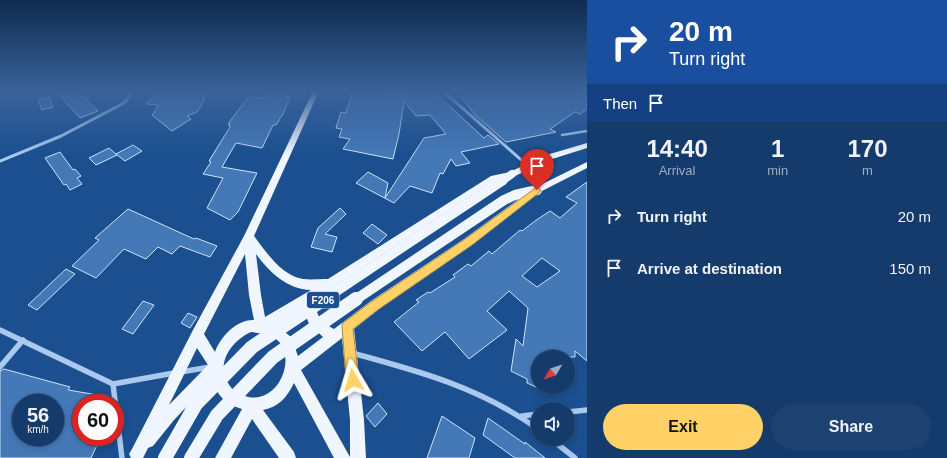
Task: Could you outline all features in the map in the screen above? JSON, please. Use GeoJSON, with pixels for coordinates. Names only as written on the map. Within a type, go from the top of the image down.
{"type":"FeatureCollection","features":[{"type":"Feature","properties":{"kind":"main road"},"geometry":{"type":"LineString","coordinates":[[136,456],[197,334],[249,237],[306,112]]}},
{"type":"Feature","properties":{"kind":"main road"},"geometry":{"type":"LineString","coordinates":[[261,326],[308,298],[494,178],[512,174],[528,166],[587,145]]}},
{"type":"Feature","properties":{"kind":"main road"},"geometry":{"type":"LineString","coordinates":[[293,368],[375,305],[468,242],[537,190],[587,165]]}},
{"type":"Feature","properties":{"kind":"main road","name":"F206"},"geometry":{"type":"LineString","coordinates":[[165,458],[196,404],[252,347],[512,174]]}},
{"type":"Feature","properties":{"kind":"main road","name":"F206"},"geometry":{"type":"LineString","coordinates":[[191,458],[217,415],[273,357],[390,276],[504,200],[537,190]]}},
{"type":"Feature","properties":{"kind":"main road"},"geometry":{"type":"LineString","coordinates":[[249,237],[271,265],[286,279],[304,284],[328,284]]}},
{"type":"Feature","properties":{"kind":"main road"},"geometry":{"type":"LineString","coordinates":[[249,237],[255,294],[261,326]]}},
{"type":"Feature","properties":{"kind":"main road"},"geometry":{"type":"LineString","coordinates":[[308,298],[311,318],[317,326],[334,336]]}},
{"type":"Feature","properties":{"kind":"main road"},"geometry":{"type":"LineString","coordinates":[[251,326],[261,326],[275,330],[285,339],[292,352],[293,368],[289,382],[279,395],[266,403],[251,406],[240,403],[230,397],[222,388],[218,378],[217,366],[219,354],[232,336],[251,326]]}},
{"type":"Feature","properties":{"kind":"main road"},"geometry":{"type":"LineString","coordinates":[[347,326],[357,420],[358,458]]}},
{"type":"Feature","properties":{"kind":"main road"},"geometry":{"type":"LineString","coordinates":[[197,334],[210,359],[217,366]]}},
{"type":"Feature","properties":{"kind":"main road"},"geometry":{"type":"LineString","coordinates":[[136,456],[169,415],[217,366]]}},
{"type":"Feature","properties":{"kind":"main road"},"geometry":{"type":"LineString","coordinates":[[293,368],[343,458]]}},
{"type":"Feature","properties":{"kind":"main road"},"geometry":{"type":"LineString","coordinates":[[223,458],[251,406]]}},
{"type":"Feature","properties":{"kind":"main road"},"geometry":{"type":"LineString","coordinates":[[251,406],[288,458]]}},
{"type":"Feature","properties":{"kind":"street"},"geometry":{"type":"LineString","coordinates":[[0,161],[61,136],[106,112]]}},
{"type":"Feature","properties":{"kind":"street"},"geometry":{"type":"LineString","coordinates":[[469,112],[528,166]]}},
{"type":"Feature","properties":{"kind":"street"},"geometry":{"type":"LineString","coordinates":[[0,330],[113,384],[217,366]]}},
{"type":"Feature","properties":{"kind":"street"},"geometry":{"type":"LineString","coordinates":[[0,367],[22,340]]}},
{"type":"Feature","properties":{"kind":"street"},"geometry":{"type":"LineString","coordinates":[[349,353],[411,369],[470,390],[522,416],[531,423]]}},
{"type":"Feature","properties":{"kind":"street"},"geometry":{"type":"LineString","coordinates":[[113,384],[122,458]]}},
{"type":"Feature","properties":{"kind":"street"},"geometry":{"type":"LineString","coordinates":[[575,411],[587,410]]}},
{"type":"Feature","properties":{"kind":"street"},"geometry":{"type":"LineString","coordinates":[[522,416],[531,415]]}},
{"type":"Feature","properties":{"kind":"street"},"geometry":{"type":"LineString","coordinates":[[560,446],[575,458]]}},
{"type":"Feature","properties":{"kind":"lane"},"geometry":{"type":"LineString","coordinates":[[562,135],[587,131]]}},
{"type":"Feature","properties":{"kind":"building"},"geometry":{"type":"Polygon","coordinates":[[[75,112],[94,112],[80,118],[75,112]]]}},
{"type":"Feature","properties":{"kind":"building"},"geometry":{"type":"Polygon","coordinates":[[[154,112],[196,112],[187,116],[191,119],[172,131],[152,115],[154,112]]]}},
{"type":"Feature","properties":{"kind":"building"},"geometry":{"type":"Polygon","coordinates":[[[237,112],[284,112],[276,125],[273,125],[262,148],[236,143],[222,167],[257,173],[238,212],[230,220],[207,208],[223,178],[203,174],[211,162],[209,161],[230,127],[230,124],[228,124],[237,112]]]}},
{"type":"Feature","properties":{"kind":"building"},"geometry":{"type":"Polygon","coordinates":[[[341,112],[402,112],[393,159],[343,149],[350,139],[339,137],[342,129],[336,128],[341,112]]]}},
{"type":"Feature","properties":{"kind":"building"},"geometry":{"type":"Polygon","coordinates":[[[413,112],[456,112],[484,138],[488,135],[499,144],[461,152],[470,163],[456,166],[451,159],[443,174],[440,173],[432,193],[410,186],[394,203],[356,183],[368,172],[388,183],[385,198],[424,138],[446,134],[430,115],[416,116],[413,112]]]}},
{"type":"Feature","properties":{"kind":"building"},"geometry":{"type":"Polygon","coordinates":[[[473,112],[574,112],[550,129],[556,132],[506,142],[473,112]]]}},
{"type":"Feature","properties":{"kind":"building"},"geometry":{"type":"Polygon","coordinates":[[[133,145],[142,151],[125,161],[116,154],[133,145]]]}},
{"type":"Feature","properties":{"kind":"building"},"geometry":{"type":"Polygon","coordinates":[[[109,148],[117,155],[96,165],[89,158],[109,148]]]}},
{"type":"Feature","properties":{"kind":"building"},"geometry":{"type":"Polygon","coordinates":[[[60,152],[73,170],[75,169],[81,176],[77,178],[82,184],[70,190],[66,184],[64,185],[45,158],[60,152]]]}},
{"type":"Feature","properties":{"kind":"building"},"geometry":{"type":"Polygon","coordinates":[[[587,182],[587,361],[575,350],[531,350],[531,385],[527,383],[527,379],[511,371],[516,339],[523,346],[528,308],[509,291],[487,311],[507,330],[469,359],[445,332],[422,351],[394,322],[419,302],[416,300],[455,277],[453,275],[468,264],[471,266],[489,251],[492,254],[520,230],[522,231],[550,211],[560,218],[577,203],[566,197],[587,182]],[[542,258],[522,276],[537,287],[560,271],[542,258]]]}},
{"type":"Feature","properties":{"kind":"building"},"geometry":{"type":"Polygon","coordinates":[[[340,208],[346,214],[325,234],[337,237],[332,252],[311,247],[318,228],[340,208]]]}},
{"type":"Feature","properties":{"kind":"building"},"geometry":{"type":"Polygon","coordinates":[[[128,209],[194,239],[196,238],[217,246],[210,257],[180,246],[172,254],[158,247],[146,259],[124,249],[96,278],[72,266],[99,240],[95,238],[128,209]]]}},
{"type":"Feature","properties":{"kind":"building"},"geometry":{"type":"Polygon","coordinates":[[[372,224],[387,235],[378,244],[363,233],[372,224]]]}},
{"type":"Feature","properties":{"kind":"building"},"geometry":{"type":"Polygon","coordinates":[[[66,269],[75,274],[37,310],[28,305],[66,269]]]}},
{"type":"Feature","properties":{"kind":"building"},"geometry":{"type":"Polygon","coordinates":[[[143,301],[154,305],[133,334],[122,329],[143,301]]]}},
{"type":"Feature","properties":{"kind":"building"},"geometry":{"type":"Polygon","coordinates":[[[188,313],[197,317],[190,328],[181,323],[188,313]]]}},
{"type":"Feature","properties":{"kind":"building"},"geometry":{"type":"Polygon","coordinates":[[[4,369],[70,387],[68,390],[92,394],[72,394],[72,446],[97,446],[91,458],[0,458],[0,371],[4,369]]]}},
{"type":"Feature","properties":{"kind":"building"},"geometry":{"type":"Polygon","coordinates":[[[378,403],[387,414],[375,427],[366,416],[378,403]]]}},
{"type":"Feature","properties":{"kind":"building"},"geometry":{"type":"Polygon","coordinates":[[[442,416],[475,438],[469,458],[427,458],[442,416]]]}},
{"type":"Feature","properties":{"kind":"building"},"geometry":{"type":"Polygon","coordinates":[[[488,418],[525,444],[525,442],[545,458],[515,458],[483,435],[488,418]]]}},
{"type":"Feature","properties":{"kind":"route"},"geometry":{"type":"LineString","coordinates":[[353,380],[347,326],[375,305],[468,242],[537,190]]}}]}
